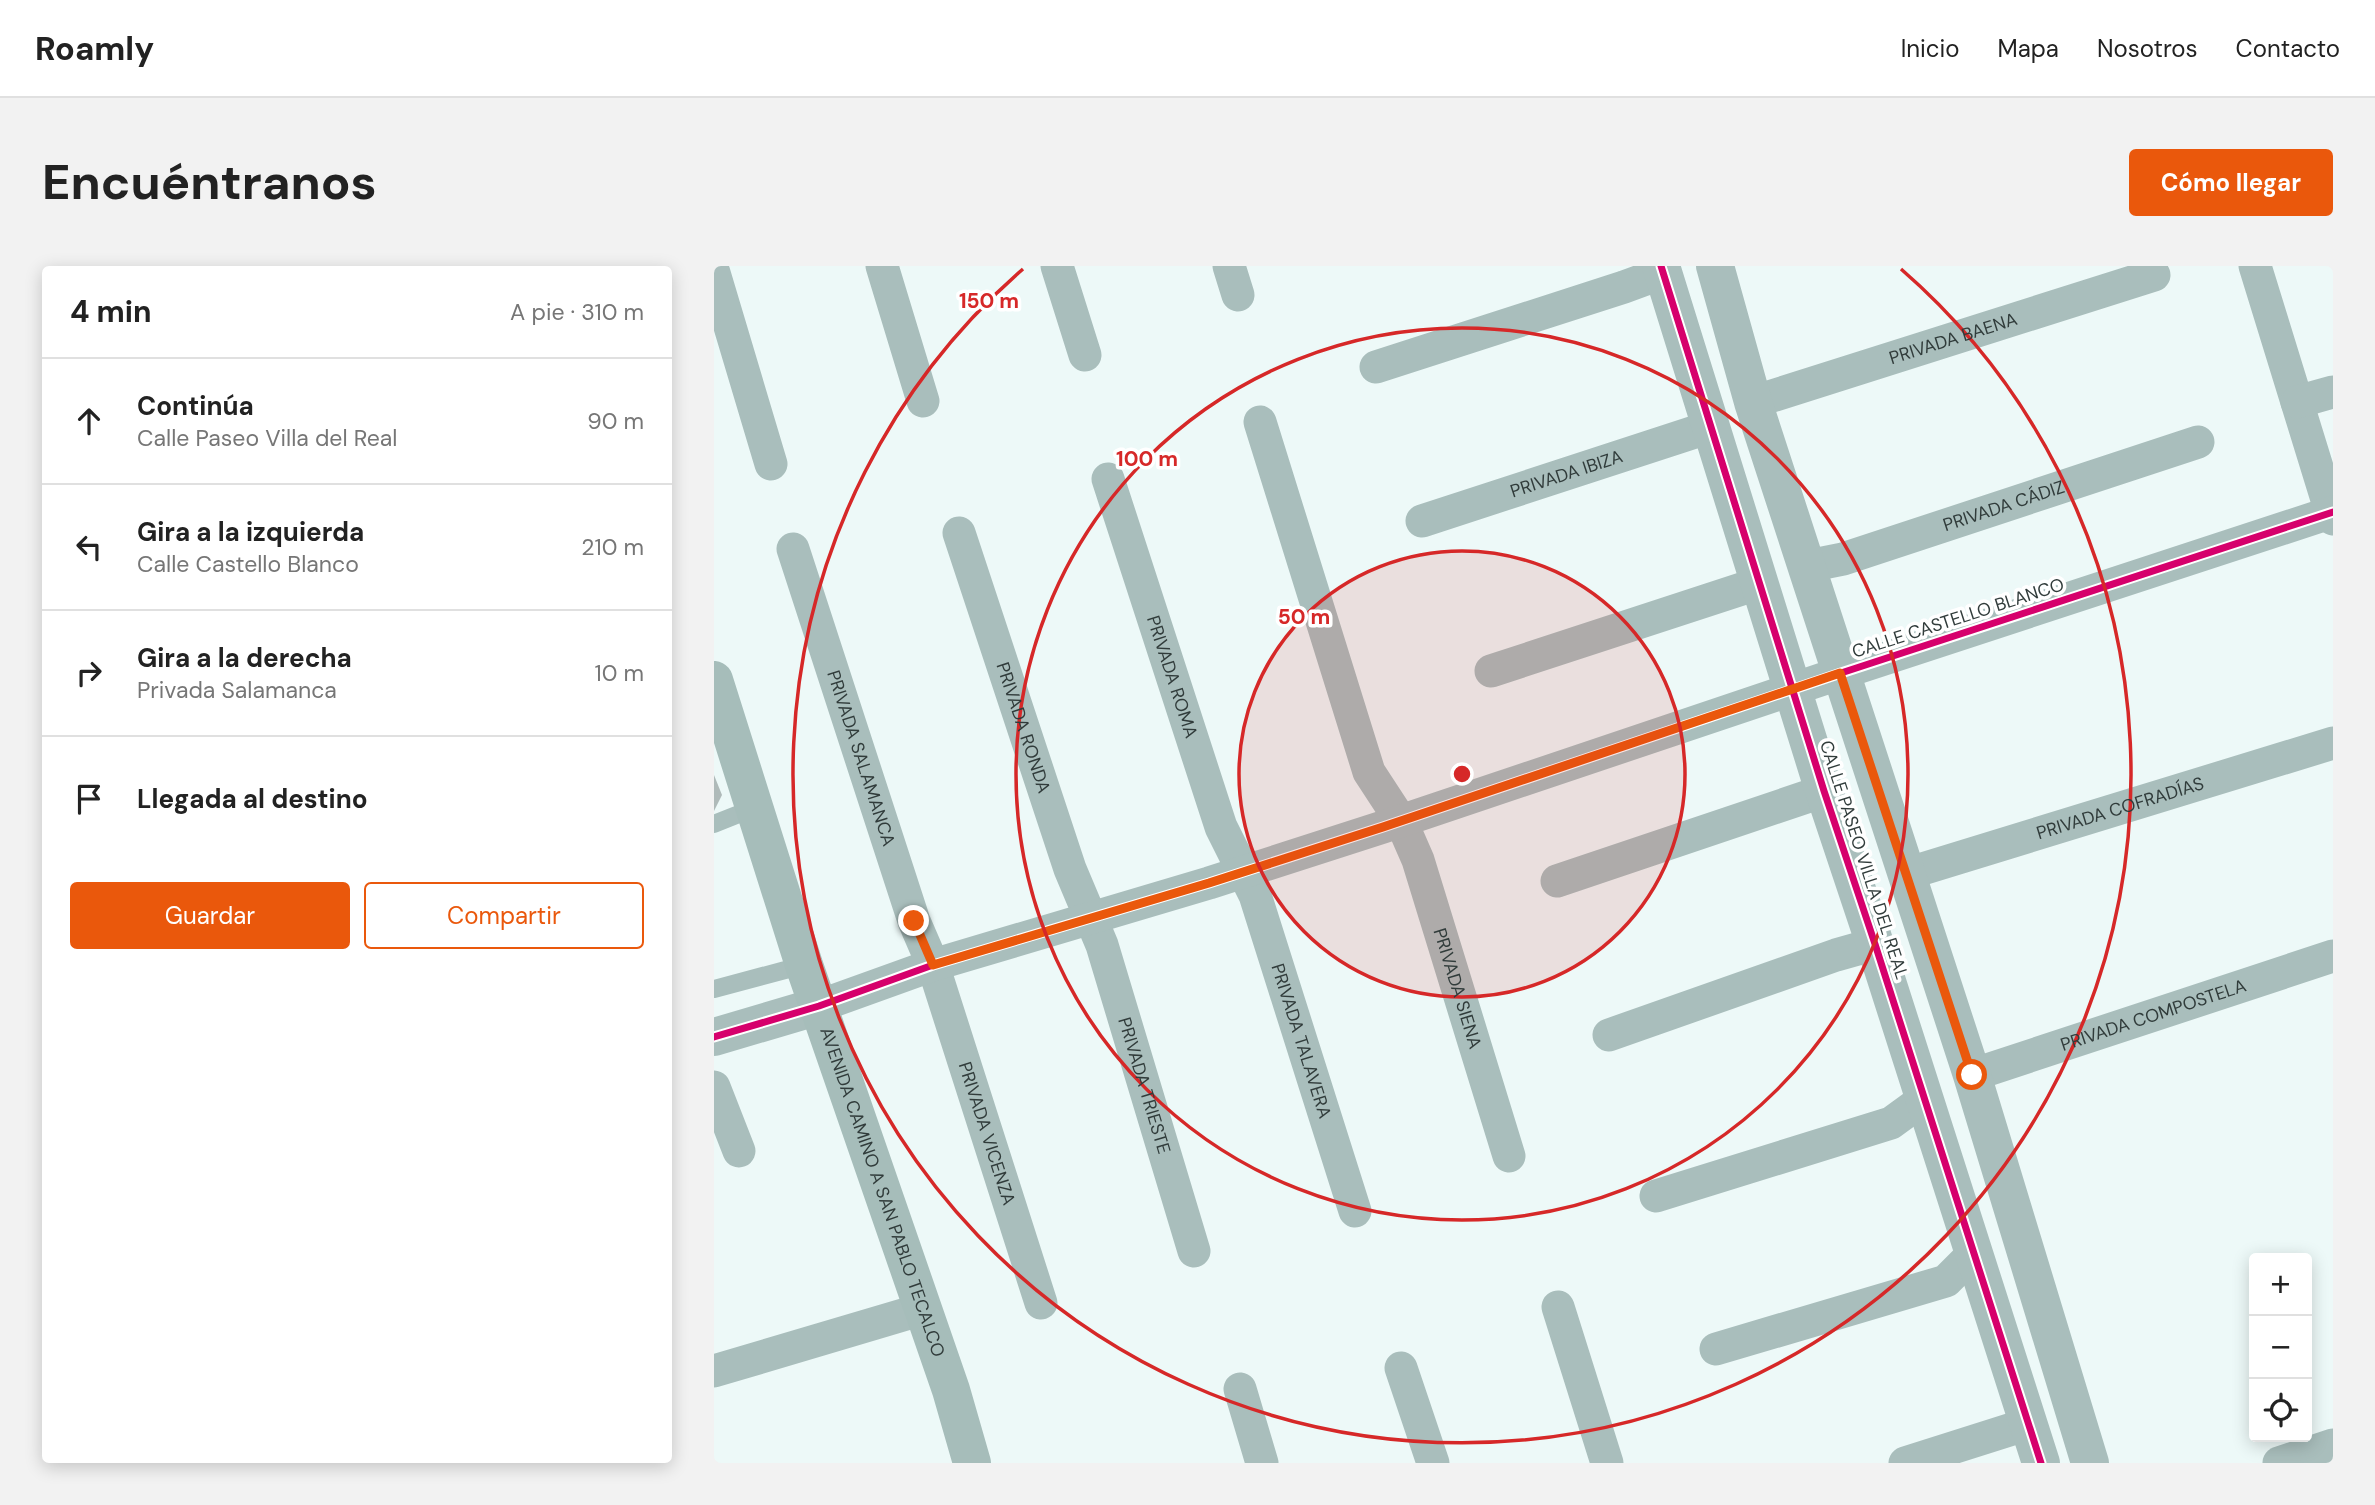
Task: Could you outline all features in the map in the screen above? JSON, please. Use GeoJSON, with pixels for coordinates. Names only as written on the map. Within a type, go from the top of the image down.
{"type":"FeatureCollection","features":[{"type":"Feature","properties":{"kind":"main road","name":"AVENIDA CAMINO A SAN PABLO TECALCO"},"geometry":{"type":"LineString","coordinates":[[716,691],[804,965],[951,1390],[972,1463]]}},
{"type":"Feature","properties":{"kind":"street"},"geometry":{"type":"LineString","coordinates":[[882,266],[923,401]]}},
{"type":"Feature","properties":{"kind":"street"},"geometry":{"type":"LineString","coordinates":[[1057,266],[1085,355]]}},
{"type":"Feature","properties":{"kind":"street","name":"CALLE PASEO VILLA DEL REAL"},"geometry":{"type":"LineString","coordinates":[[1716,266],[1754,402],[1972,1075],[2090,1463]]}},
{"type":"Feature","properties":{"kind":"street"},"geometry":{"type":"LineString","coordinates":[[2255,266],[2332,514]]}},
{"type":"Feature","properties":{"kind":"street"},"geometry":{"type":"LineString","coordinates":[[1376,367],[1624,287],[1662,269]]}},
{"type":"Feature","properties":{"kind":"street","name":"CALLE PASEO VILLA DEL REAL"},"geometry":{"type":"LineString","coordinates":[[1662,269],[1824,791],[2041,1463]]}},
{"type":"Feature","properties":{"kind":"street"},"geometry":{"type":"LineString","coordinates":[[714,273],[771,464]]}},
{"type":"Feature","properties":{"kind":"street","name":"PRIVADA BAENA"},"geometry":{"type":"LineString","coordinates":[[1754,402],[2154,275]]}},
{"type":"Feature","properties":{"kind":"street"},"geometry":{"type":"LineString","coordinates":[[2297,402],[2333,392]]}},
{"type":"Feature","properties":{"kind":"street","name":"PRIVADA SIENA"},"geometry":{"type":"LineString","coordinates":[[1260,422],[1369,772],[1401,821],[1418,860],[1508,1156]]}},
{"type":"Feature","properties":{"kind":"street","name":"PRIVADA IBIZA"},"geometry":{"type":"LineString","coordinates":[[1422,521],[1710,427]]}},
{"type":"Feature","properties":{"kind":"street","name":"PRIVADA CÁDIZ"},"geometry":{"type":"LineString","coordinates":[[1808,566],[1856,555],[2198,442]]}},
{"type":"Feature","properties":{"kind":"street","name":"PRIVADA ROMA"},"geometry":{"type":"LineString","coordinates":[[1108,479],[1221,827],[1243,872]]}},
{"type":"Feature","properties":{"kind":"street","name":"CALLE CASTELLO BLANCO"},"geometry":{"type":"LineString","coordinates":[[714,1037],[819,1006],[933,965],[1091,919],[1401,821],[1840,673],[2332,514]]}},
{"type":"Feature","properties":{"kind":"street","name":"PRIVADA RONDA"},"geometry":{"type":"LineString","coordinates":[[959,533],[1070,869],[1091,919]]}},
{"type":"Feature","properties":{"kind":"street","name":"PRIVADA SALAMANCA"},"geometry":{"type":"LineString","coordinates":[[793,549],[914,921],[933,965]]}},
{"type":"Feature","properties":{"kind":"street"},"geometry":{"type":"LineString","coordinates":[[1491,671],[1759,583]]}},
{"type":"Feature","properties":{"kind":"street","name":"PRIVADA COFRADÍAS"},"geometry":{"type":"LineString","coordinates":[[1906,874],[2333,743]]}},
{"type":"Feature","properties":{"kind":"street"},"geometry":{"type":"LineString","coordinates":[[1557,881],[1824,791]]}},
{"type":"Feature","properties":{"kind":"street","name":"PRIVADA TALAVERA"},"geometry":{"type":"LineString","coordinates":[[1243,872],[1255,895],[1354,1211]]}},
{"type":"Feature","properties":{"kind":"street","name":"PRIVADA TRIESTE"},"geometry":{"type":"LineString","coordinates":[[1091,919],[1102,945],[1194,1251]]}},
{"type":"Feature","properties":{"kind":"street"},"geometry":{"type":"LineString","coordinates":[[1609,1035],[1836,955],[1875,944]]}},
{"type":"Feature","properties":{"kind":"street","name":"PRIVADA COMPOSTELA"},"geometry":{"type":"LineString","coordinates":[[1972,1075],[2333,956]]}},
{"type":"Feature","properties":{"kind":"street","name":"PRIVADA VICENZA"},"geometry":{"type":"LineString","coordinates":[[933,965],[1041,1303]]}},
{"type":"Feature","properties":{"kind":"street"},"geometry":{"type":"LineString","coordinates":[[714,1087],[739,1151]]}},
{"type":"Feature","properties":{"kind":"street"},"geometry":{"type":"LineString","coordinates":[[1656,1196],[1891,1123],[1924,1099]]}},
{"type":"Feature","properties":{"kind":"street"},"geometry":{"type":"LineString","coordinates":[[1716,1349],[1946,1281],[1973,1254]]}},
{"type":"Feature","properties":{"kind":"street"},"geometry":{"type":"LineString","coordinates":[[1558,1307],[1607,1463]]}},
{"type":"Feature","properties":{"kind":"street"},"geometry":{"type":"LineString","coordinates":[[714,1371],[923,1309]]}},
{"type":"Feature","properties":{"kind":"street"},"geometry":{"type":"LineString","coordinates":[[1401,1368],[1433,1463]]}},
{"type":"Feature","properties":{"kind":"street"},"geometry":{"type":"LineString","coordinates":[[1240,1389],[1262,1463]]}},
{"type":"Feature","properties":{"kind":"street"},"geometry":{"type":"LineString","coordinates":[[1905,1463],[2028,1424]]}},
{"type":"Feature","properties":{"kind":"street"},"geometry":{"type":"LineString","coordinates":[[2279,1463],[2333,1445]]}},
{"type":"Feature","properties":{"kind":"lane"},"geometry":{"type":"LineString","coordinates":[[714,824],[754,808]]}},
{"type":"Feature","properties":{"kind":"lane"},"geometry":{"type":"LineString","coordinates":[[714,989],[804,965]]}},
{"type":"Feature","properties":{"kind":"building"},"geometry":{"type":"Polygon","coordinates":[[[714,775],[722,795],[714,811],[714,775]]]}},
{"type":"Feature","properties":{"kind":"cycle path"},"geometry":{"type":"LineString","coordinates":[[1661,266],[1824,791],[2041,1463]]}},
{"type":"Feature","properties":{"kind":"cycle path"},"geometry":{"type":"LineString","coordinates":[[714,1037],[819,1006],[933,965],[1209,883],[1383,827],[2333,512]]}},
{"type":"Feature","properties":{"kind":"route"},"geometry":{"type":"LineString","coordinates":[[914,921],[933,965],[1209,883],[1383,827],[1840,673],[1972,1075]]}}]}
